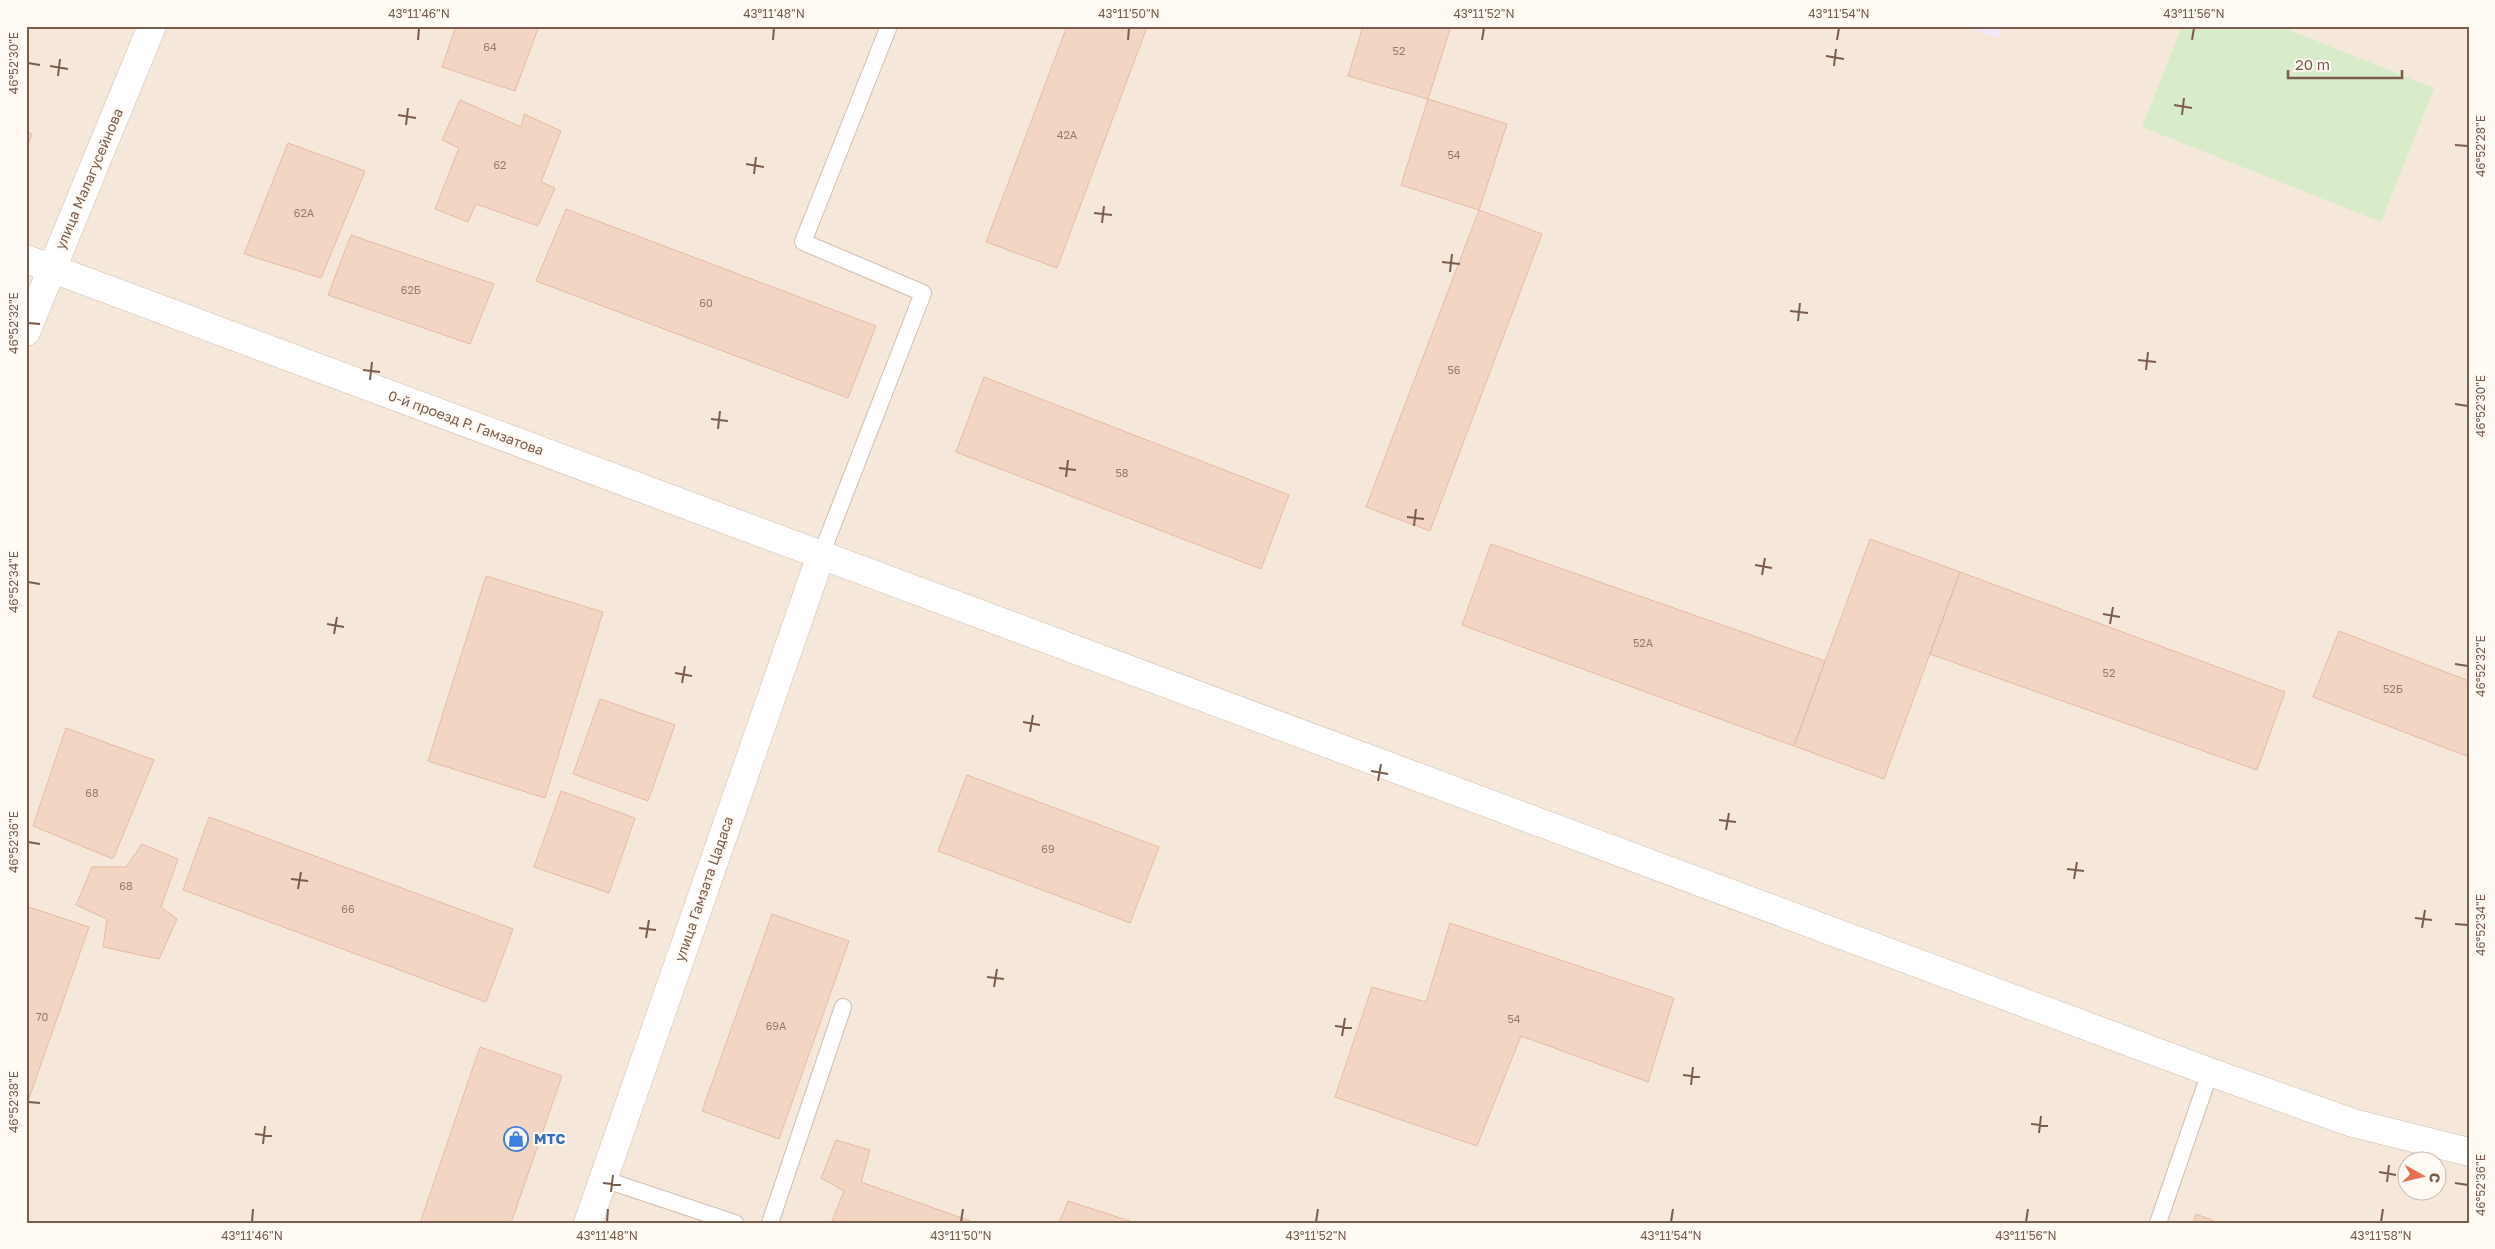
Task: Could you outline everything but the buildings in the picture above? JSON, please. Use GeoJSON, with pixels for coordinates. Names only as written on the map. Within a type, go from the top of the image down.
{"type":"FeatureCollection","features":[{"type":"Feature","properties":{"kind":"street","name":"улица Малагусейнова"},"geometry":{"type":"LineString","coordinates":[[26,332],[152,26]]}},
{"type":"Feature","properties":{"kind":"street","name":"0-й проезд Р. Гамзатова"},"geometry":{"type":"LineString","coordinates":[[26,259],[2210,1072],[2352,1123],[2469,1152]]}},
{"type":"Feature","properties":{"kind":"street","name":"улица Гамзата Цадаса"},"geometry":{"type":"LineString","coordinates":[[588,1223],[820,555]]}},
{"type":"Feature","properties":{"kind":"lane"},"geometry":{"type":"LineString","coordinates":[[820,555],[923,293],[802,242],[889,26]]}},
{"type":"Feature","properties":{"kind":"lane"},"geometry":{"type":"LineString","coordinates":[[770,1223],[843,1007]]}},
{"type":"Feature","properties":{"kind":"lane"},"geometry":{"type":"LineString","coordinates":[[2158,1223],[2210,1072]]}},
{"type":"Feature","properties":{"kind":"lane"},"geometry":{"type":"LineString","coordinates":[[603,1179],[735,1223]]}},
{"type":"Feature","properties":{"kind":"shaded area"},"geometry":{"type":"Polygon","coordinates":[[[26,26],[2469,26],[2469,1223],[26,1223],[26,26]]]}},
{"type":"Feature","properties":{"kind":"shaded area"},"geometry":{"type":"Polygon","coordinates":[[[1964,26],[2002,26],[1998,38],[1964,26]]]}},
{"type":"Feature","properties":{"kind":"green space"},"geometry":{"type":"Polygon","coordinates":[[[2182,26],[2279,26],[2434,88],[2381,222],[2142,127],[2182,26]]]}},
{"type":"Feature","properties":{"kind":"place","name":"МТС"},"geometry":{"type":"Point","coordinates":[516,1139]}}]}
